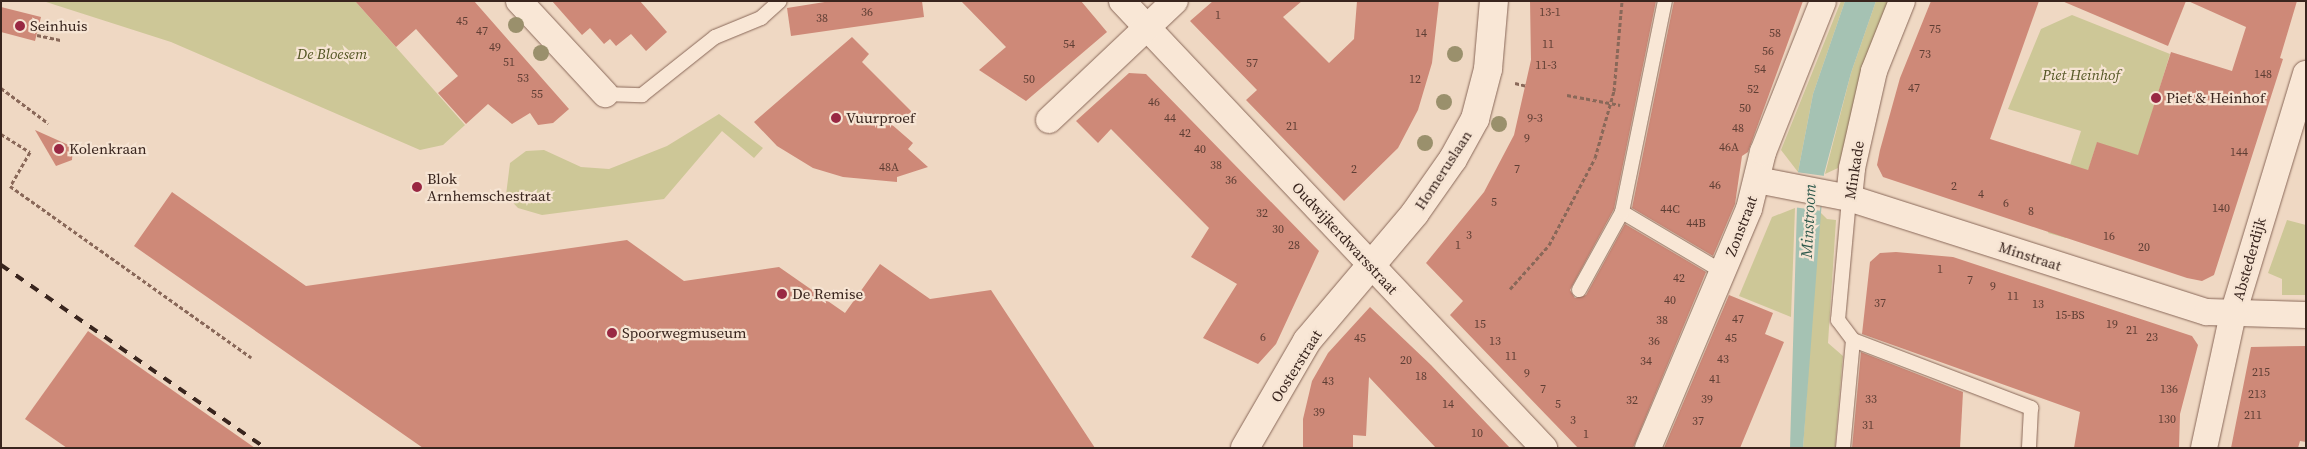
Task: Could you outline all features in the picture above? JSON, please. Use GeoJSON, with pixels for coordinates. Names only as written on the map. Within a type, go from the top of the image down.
{"type":"FeatureCollection","features":[{"type":"Feature","properties":{"kind":"street"},"geometry":{"type":"LineString","coordinates":[[519,1],[605,94]]}},
{"type":"Feature","properties":{"kind":"street","name":"Oudwijkerdwarsstraat"},"geometry":{"type":"LineString","coordinates":[[1122,1],[1544,448]]}},
{"type":"Feature","properties":{"kind":"street"},"geometry":{"type":"LineString","coordinates":[[1050,120],[1175,1]]}},
{"type":"Feature","properties":{"kind":"street","name":"Homeruslaan"},"geometry":{"type":"LineString","coordinates":[[1372,266],[1415,213],[1475,119],[1488,69],[1494,1]]}},
{"type":"Feature","properties":{"kind":"street","name":"Zonstraat"},"geometry":{"type":"LineString","coordinates":[[1648,448],[1723,272],[1757,180],[1762,152],[1823,1]]}},
{"type":"Feature","properties":{"kind":"street","name":"Minkade"},"geometry":{"type":"LineString","coordinates":[[1837,196],[1852,168],[1874,71],[1902,1]]}},
{"type":"Feature","properties":{"kind":"street","name":"Abstederdijk"},"geometry":{"type":"LineString","coordinates":[[2204,448],[2232,314],[2306,74]]}},
{"type":"Feature","properties":{"kind":"street","name":"Minstraat"},"geometry":{"type":"LineString","coordinates":[[1757,180],[1794,190],[1837,196],[2206,312],[2306,315]]}},
{"type":"Feature","properties":{"kind":"street","name":"Oosterstraat"},"geometry":{"type":"LineString","coordinates":[[1245,448],[1307,341],[1372,266]]}},
{"type":"Feature","properties":{"kind":"lane"},"geometry":{"type":"LineString","coordinates":[[605,94],[642,95],[715,37],[761,18],[780,1]]}},
{"type":"Feature","properties":{"kind":"lane"},"geometry":{"type":"LineString","coordinates":[[1579,290],[1622,212],[1665,1]]}},
{"type":"Feature","properties":{"kind":"lane","name":"Minkade"},"geometry":{"type":"LineString","coordinates":[[1837,196],[1838,320],[1853,340]]}},
{"type":"Feature","properties":{"kind":"lane"},"geometry":{"type":"LineString","coordinates":[[1622,212],[1723,272]]}},
{"type":"Feature","properties":{"kind":"lane"},"geometry":{"type":"LineString","coordinates":[[1843,448],[1853,340],[2031,408],[2029,448]]}},
{"type":"Feature","properties":{"kind":"path"},"geometry":{"type":"LineString","coordinates":[[1510,289],[1549,245],[1577,198],[1612,103],[1622,1]]}},
{"type":"Feature","properties":{"kind":"path"},"geometry":{"type":"LineString","coordinates":[[37,35],[60,40]]}},
{"type":"Feature","properties":{"kind":"path"},"geometry":{"type":"LineString","coordinates":[[1515,83],[1527,86]]}},
{"type":"Feature","properties":{"kind":"path"},"geometry":{"type":"LineString","coordinates":[[1,88],[48,123]]}},
{"type":"Feature","properties":{"kind":"path"},"geometry":{"type":"LineString","coordinates":[[1567,95],[1642,110]]}},
{"type":"Feature","properties":{"kind":"path"},"geometry":{"type":"LineString","coordinates":[[1,134],[30,152],[10,186],[251,357]]}},
{"type":"Feature","properties":{"kind":"green space","name":"De Bloesem"},"geometry":{"type":"Polygon","coordinates":[[[43,1],[355,1],[465,125],[443,145],[420,150],[171,42],[43,1]]]}},
{"type":"Feature","properties":{"kind":"green space"},"geometry":{"type":"Polygon","coordinates":[[[1841,1],[1845,1],[1813,94],[1798,172],[1781,150],[1841,1]]]}},
{"type":"Feature","properties":{"kind":"green space"},"geometry":{"type":"Polygon","coordinates":[[[1876,1],[1892,1],[1861,83],[1838,168],[1825,174],[1851,73],[1876,1]]]}},
{"type":"Feature","properties":{"kind":"green space","name":"Piet Heinhof"},"geometry":{"type":"Polygon","coordinates":[[[2072,15],[2170,54],[2139,156],[2097,143],[2066,238],[2048,233],[2081,131],[2008,109],[2041,29],[2072,15]]]}},
{"type":"Feature","properties":{"kind":"green space"},"geometry":{"type":"Polygon","coordinates":[[[719,114],[763,148],[754,158],[722,131],[664,199],[542,215],[518,208],[506,195],[510,163],[526,151],[544,150],[581,167],[609,169],[667,146],[719,114]]]}},
{"type":"Feature","properties":{"kind":"green space"},"geometry":{"type":"Polygon","coordinates":[[[1795,208],[1791,317],[1739,296],[1772,217],[1795,208]]]}},
{"type":"Feature","properties":{"kind":"green space"},"geometry":{"type":"Polygon","coordinates":[[[1819,211],[1827,219],[1836,220],[1828,343],[1843,356],[1835,447],[1803,448],[1819,211]]]}},
{"type":"Feature","properties":{"kind":"green space"},"geometry":{"type":"Polygon","coordinates":[[[2287,220],[2306,225],[2306,295],[2282,295],[2282,279],[2268,273],[2287,220]]]}},
{"type":"Feature","properties":{"kind":"water","name":"Minstroom"},"geometry":{"type":"Polygon","coordinates":[[[1845,1],[1876,1],[1851,73],[1824,174],[1803,448],[1790,448],[1798,172],[1813,94],[1845,1]]]}},
{"type":"Feature","properties":{"kind":"pier"},"geometry":{"type":"Polygon","coordinates":[[[1796,172],[1825,176],[1820,211],[1791,207],[1796,172]]]}},
{"type":"Feature","properties":{"kind":"building"},"geometry":{"type":"Polygon","coordinates":[[[355,1],[474,1],[569,109],[553,123],[538,125],[530,113],[512,124],[488,104],[466,124],[438,93],[458,76],[416,29],[396,47],[355,1]]]}},
{"type":"Feature","properties":{"kind":"building"},"geometry":{"type":"Polygon","coordinates":[[[552,1],[640,1],[667,32],[646,51],[631,34],[616,46],[610,39],[604,44],[590,28],[582,35],[552,1]]]}},
{"type":"Feature","properties":{"kind":"building"},"geometry":{"type":"Polygon","coordinates":[[[831,1],[922,1],[924,17],[791,36],[787,8],[831,1]]]}},
{"type":"Feature","properties":{"kind":"building"},"geometry":{"type":"Polygon","coordinates":[[[961,1],[1081,1],[1107,32],[1026,101],[979,70],[1006,47],[961,1]]]}},
{"type":"Feature","properties":{"kind":"building"},"geometry":{"type":"Polygon","coordinates":[[[1213,1],[1302,1],[1283,17],[1329,63],[1354,39],[1357,1],[1439,1],[1432,63],[1418,110],[1398,148],[1344,201],[1246,100],[1257,90],[1190,21],[1213,1]]]}},
{"type":"Feature","properties":{"kind":"building"},"geometry":{"type":"Polygon","coordinates":[[[1530,1],[1656,1],[1614,209],[1570,290],[1575,298],[1586,295],[1625,224],[1706,272],[1633,448],[1578,448],[1450,315],[1463,301],[1426,263],[1484,192],[1514,135],[1531,60],[1530,1]]]}},
{"type":"Feature","properties":{"kind":"building"},"geometry":{"type":"Polygon","coordinates":[[[1674,1],[1803,1],[1748,152],[1742,156],[1735,204],[1713,256],[1632,208],[1674,1]]]}},
{"type":"Feature","properties":{"kind":"building"},"geometry":{"type":"Polygon","coordinates":[[[1931,1],[2039,1],[1990,139],[2088,170],[2097,142],[2138,155],[2171,52],[2232,71],[2246,27],[2188,1],[2297,1],[2280,58],[2283,59],[2214,275],[2202,281],[2187,278],[1883,177],[1877,165],[1880,150],[1900,78],[1931,1]]]}},
{"type":"Feature","properties":{"kind":"building"},"geometry":{"type":"Polygon","coordinates":[[[2062,1],[2186,1],[2168,46],[2062,1]]]}},
{"type":"Feature","properties":{"kind":"building","name":"Seinhuis"},"geometry":{"type":"Polygon","coordinates":[[[1,7],[41,17],[35,41],[1,32],[1,7]]]}},
{"type":"Feature","properties":{"kind":"building","name":"Vuurproef"},"geometry":{"type":"Polygon","coordinates":[[[852,37],[869,54],[862,62],[912,112],[890,123],[913,143],[908,149],[928,167],[897,177],[897,182],[843,177],[813,168],[777,146],[754,122],[852,37]]]}},
{"type":"Feature","properties":{"kind":"building"},"geometry":{"type":"Polygon","coordinates":[[[1129,73],[1146,74],[1319,251],[1276,344],[1258,364],[1203,338],[1237,284],[1191,257],[1209,228],[1111,129],[1098,143],[1076,121],[1129,73]]]}},
{"type":"Feature","properties":{"kind":"building","name":"Kolenkraan"},"geometry":{"type":"Polygon","coordinates":[[[35,130],[73,147],[72,160],[56,166],[35,130]]]}},
{"type":"Feature","properties":{"kind":"building"},"geometry":{"type":"Polygon","coordinates":[[[172,192],[306,286],[627,240],[684,281],[779,267],[845,313],[880,264],[930,299],[991,290],[1095,448],[423,448],[134,246],[172,192]]]}},
{"type":"Feature","properties":{"kind":"building"},"geometry":{"type":"Polygon","coordinates":[[[1896,252],[1953,257],[2192,336],[2198,345],[2180,414],[2179,448],[2074,448],[2080,412],[1862,334],[1870,262],[1880,253],[1896,252]]]}},
{"type":"Feature","properties":{"kind":"building"},"geometry":{"type":"Polygon","coordinates":[[[1729,295],[1773,313],[1765,334],[1784,342],[1740,448],[1664,448],[1729,295]]]}},
{"type":"Feature","properties":{"kind":"building"},"geometry":{"type":"Polygon","coordinates":[[[1370,307],[1431,365],[1510,448],[1436,448],[1369,377],[1366,436],[1353,435],[1353,448],[1303,448],[1303,419],[1312,381],[1328,353],[1370,307]]]}},
{"type":"Feature","properties":{"kind":"building"},"geometry":{"type":"Polygon","coordinates":[[[88,331],[255,448],[67,448],[25,419],[88,331]]]}},
{"type":"Feature","properties":{"kind":"building"},"geometry":{"type":"Polygon","coordinates":[[[2306,346],[2306,442],[2300,441],[2298,448],[2231,448],[2251,347],[2306,346]]]}},
{"type":"Feature","properties":{"kind":"building"},"geometry":{"type":"Polygon","coordinates":[[[1861,352],[1963,392],[1960,448],[1852,448],[1861,352]]]}},
{"type":"Feature","properties":{"kind":"railway"},"geometry":{"type":"LineString","coordinates":[[1,265],[265,448]]}},
{"type":"Feature","properties":{"kind":"place","name":"Seinhuis"},"geometry":{"type":"Point","coordinates":[20,26]}},
{"type":"Feature","properties":{"kind":"place","name":"Piet & Heinhof"},"geometry":{"type":"Point","coordinates":[2156,98]}},
{"type":"Feature","properties":{"kind":"place","name":"Vuurproef"},"geometry":{"type":"Point","coordinates":[836,118]}},
{"type":"Feature","properties":{"kind":"place","name":"Kolenkraan"},"geometry":{"type":"Point","coordinates":[59,149]}},
{"type":"Feature","properties":{"kind":"place","name":"Blok Arnhemschestraat"},"geometry":{"type":"Point","coordinates":[417,187]}},
{"type":"Feature","properties":{"kind":"place","name":"De Remise"},"geometry":{"type":"Point","coordinates":[782,294]}},
{"type":"Feature","properties":{"kind":"place","name":"Spoorwegmuseum"},"geometry":{"type":"Point","coordinates":[612,333]}}]}
